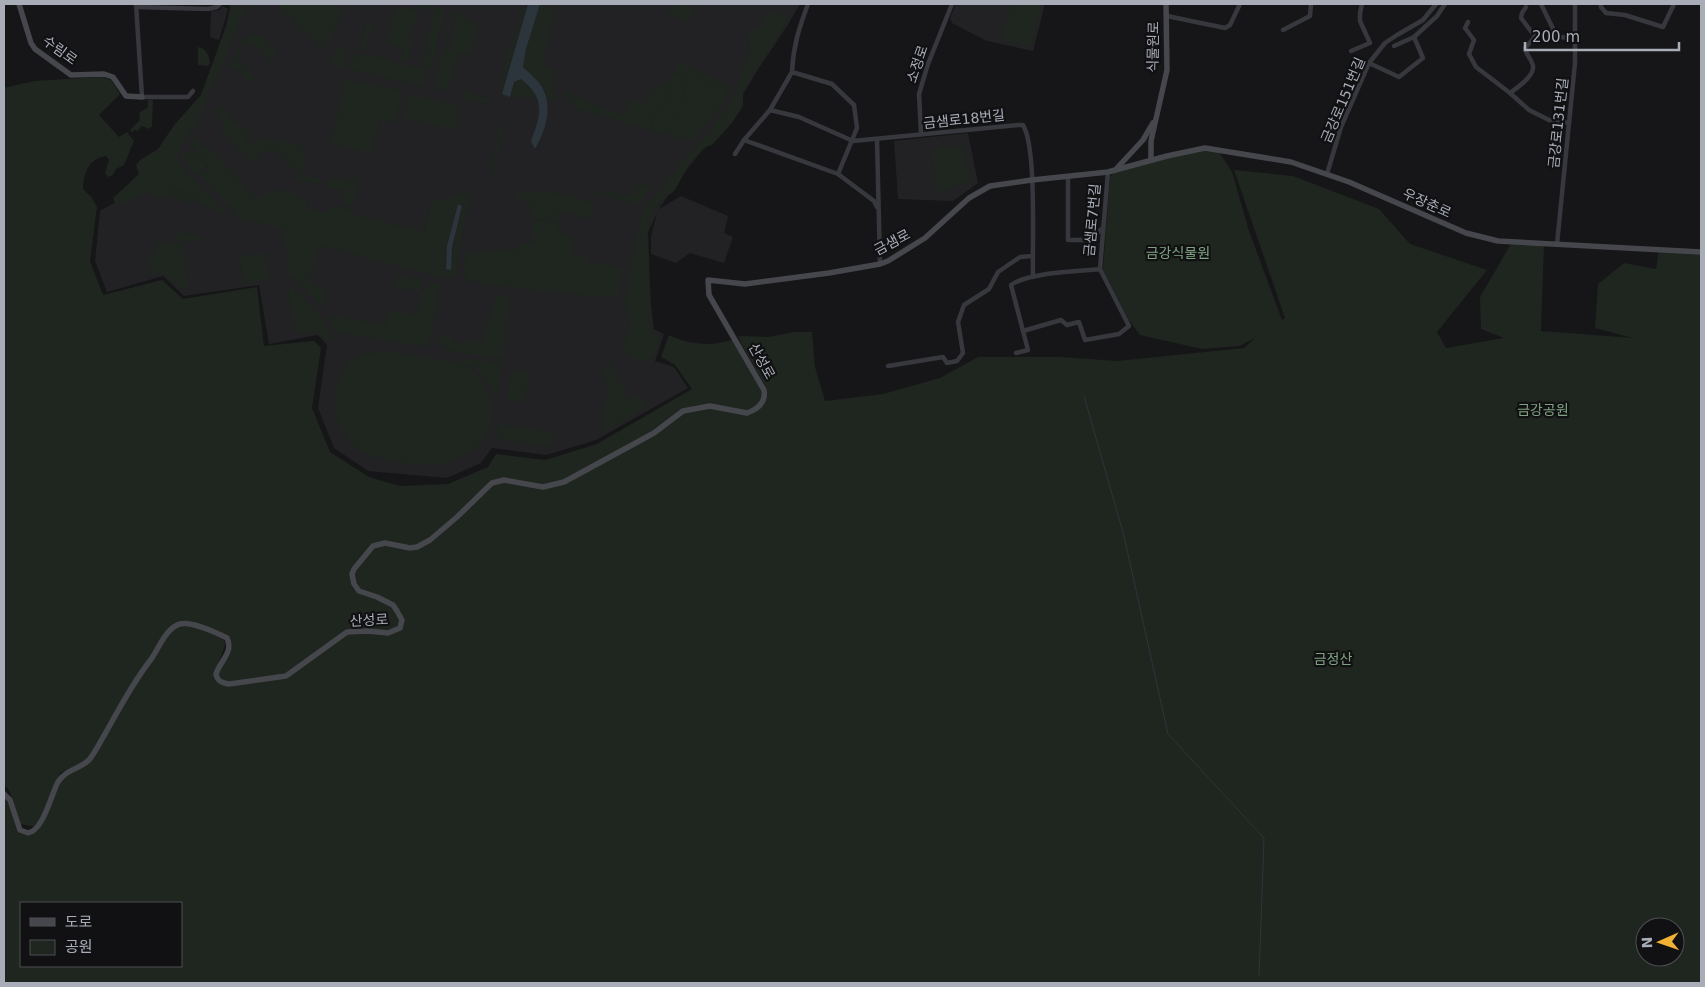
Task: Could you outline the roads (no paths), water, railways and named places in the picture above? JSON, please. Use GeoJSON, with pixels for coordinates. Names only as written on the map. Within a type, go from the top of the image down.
{"type":"FeatureCollection","features":[{"type":"Feature","properties":{"kind":"main road","name":"수림로"},"geometry":{"type":"LineString","coordinates":[[19,4],[31,43],[35,49],[72,76],[104,74],[113,77],[126,96],[142,97]]}},
{"type":"Feature","properties":{"kind":"main road","name":"식물원로"},"geometry":{"type":"LineString","coordinates":[[1151,160],[1151,141],[1167,70],[1166,4]]}},
{"type":"Feature","properties":{"kind":"main road","name":"식물원로"},"geometry":{"type":"LineString","coordinates":[[1115,170],[1143,140],[1155,119]]}},
{"type":"Feature","properties":{"kind":"main road","name":"우장춘로"},"geometry":{"type":"LineString","coordinates":[[1151,160],[1204,148],[1291,162],[1349,182],[1466,233],[1498,241],[1701,252]]}},
{"type":"Feature","properties":{"kind":"main road","name":"금샘로"},"geometry":{"type":"LineString","coordinates":[[708,280],[745,284],[880,264],[925,238],[969,198],[990,186],[1108,172],[1151,160]]}},
{"type":"Feature","properties":{"kind":"main road","name":"산성로"},"geometry":{"type":"LineString","coordinates":[[4,794],[10,800],[20,830],[28,833],[36,830],[59,781],[71,770],[89,759],[138,676],[166,636],[178,624],[194,625],[227,638],[230,650],[216,674],[218,679],[223,682],[229,684],[284,676],[316,656],[346,632],[368,630],[388,633],[400,628],[402,620],[393,605],[359,591],[354,584],[353,571],[373,546],[385,543],[410,548],[417,547],[430,540],[457,517],[492,483],[508,480],[543,487],[564,482],[654,433],[683,411],[710,406],[748,413],[762,405],[764,390],[709,295],[708,280]]}},
{"type":"Feature","properties":{"kind":"street"},"geometry":{"type":"LineString","coordinates":[[142,97],[137,6],[208,9],[217,8],[220,4]]}},
{"type":"Feature","properties":{"kind":"street"},"geometry":{"type":"LineString","coordinates":[[735,154],[744,140],[770,110],[792,72],[792,57],[796,38],[808,4]]}},
{"type":"Feature","properties":{"kind":"street","name":"소정로"},"geometry":{"type":"LineString","coordinates":[[921,134],[919,94],[928,64],[952,4]]}},
{"type":"Feature","properties":{"kind":"street"},"geometry":{"type":"LineString","coordinates":[[1167,16],[1224,28],[1230,25],[1240,4]]}},
{"type":"Feature","properties":{"kind":"street"},"geometry":{"type":"LineString","coordinates":[[1283,30],[1310,16],[1311,4]]}},
{"type":"Feature","properties":{"kind":"street"},"geometry":{"type":"LineString","coordinates":[[1351,51],[1370,43],[1360,21],[1362,4]]}},
{"type":"Feature","properties":{"kind":"street","name":"금강로151번길"},"geometry":{"type":"LineString","coordinates":[[1326,174],[1341,127],[1369,64],[1385,43],[1423,20],[1436,4]]}},
{"type":"Feature","properties":{"kind":"street"},"geometry":{"type":"LineString","coordinates":[[1394,46],[1414,37],[1437,16],[1445,4]]}},
{"type":"Feature","properties":{"kind":"street"},"geometry":{"type":"LineString","coordinates":[[1541,4],[1558,37],[1575,38]]}},
{"type":"Feature","properties":{"kind":"street","name":"금강로131번길"},"geometry":{"type":"LineString","coordinates":[[1557,244],[1575,63],[1575,4]]}},
{"type":"Feature","properties":{"kind":"street"},"geometry":{"type":"LineString","coordinates":[[1601,4],[1606,13],[1625,15],[1663,27],[1674,4]]}},
{"type":"Feature","properties":{"kind":"street"},"geometry":{"type":"LineString","coordinates":[[1510,93],[1526,80],[1533,70],[1534,64],[1526,53],[1525,48],[1534,38],[1534,35],[1521,18],[1526,7]]}},
{"type":"Feature","properties":{"kind":"street"},"geometry":{"type":"LineString","coordinates":[[1468,22],[1465,28],[1474,40],[1469,54],[1476,67],[1510,93],[1528,110],[1549,120],[1569,123]]}},
{"type":"Feature","properties":{"kind":"street"},"geometry":{"type":"LineString","coordinates":[[1369,64],[1400,77],[1423,58],[1414,37]]}},
{"type":"Feature","properties":{"kind":"street"},"geometry":{"type":"LineString","coordinates":[[792,72],[832,84],[854,105],[857,128],[838,174]]}},
{"type":"Feature","properties":{"kind":"street","name":"수림로"},"geometry":{"type":"LineString","coordinates":[[142,97],[188,97],[192,91]]}},
{"type":"Feature","properties":{"kind":"street","name":"금샘로18번길"},"geometry":{"type":"LineString","coordinates":[[770,110],[799,117],[853,141],[1023,125],[1028,133],[1032,180]]}},
{"type":"Feature","properties":{"kind":"street"},"geometry":{"type":"LineString","coordinates":[[877,139],[880,264]]}},
{"type":"Feature","properties":{"kind":"street"},"geometry":{"type":"LineString","coordinates":[[744,140],[838,174],[874,201],[878,208]]}},
{"type":"Feature","properties":{"kind":"street","name":"금샘로7번길"},"geometry":{"type":"LineString","coordinates":[[1100,270],[1033,277],[1016,281],[1010,285],[1023,331],[1061,320],[1067,325],[1079,322],[1085,340],[1119,334],[1129,326],[1100,270],[1108,172]]}},
{"type":"Feature","properties":{"kind":"street"},"geometry":{"type":"LineString","coordinates":[[1068,176],[1068,240],[1090,240],[1103,228]]}},
{"type":"Feature","properties":{"kind":"street"},"geometry":{"type":"LineString","coordinates":[[1032,180],[1033,277]]}},
{"type":"Feature","properties":{"kind":"street"},"geometry":{"type":"LineString","coordinates":[[888,366],[943,356],[947,363],[957,361],[963,353],[958,322],[964,305],[989,289],[998,272],[1020,257],[1032,256]]}},
{"type":"Feature","properties":{"kind":"street"},"geometry":{"type":"LineString","coordinates":[[1016,352],[1028,350],[1023,331]]}},
{"type":"Feature","properties":{"kind":"waterway"},"geometry":{"type":"LineString","coordinates":[[1084,396],[1124,536],[1168,734],[1264,838],[1259,976]]}},
{"type":"Feature","properties":{"kind":"park label","name":"금강식물원"},"geometry":{"type":"Point","coordinates":[1178,253]}},
{"type":"Feature","properties":{"kind":"park label","name":"금강공원"},"geometry":{"type":"Point","coordinates":[1543,410]}},
{"type":"Feature","properties":{"kind":"park label","name":"금정산"},"geometry":{"type":"Point","coordinates":[1333,659]}}]}
